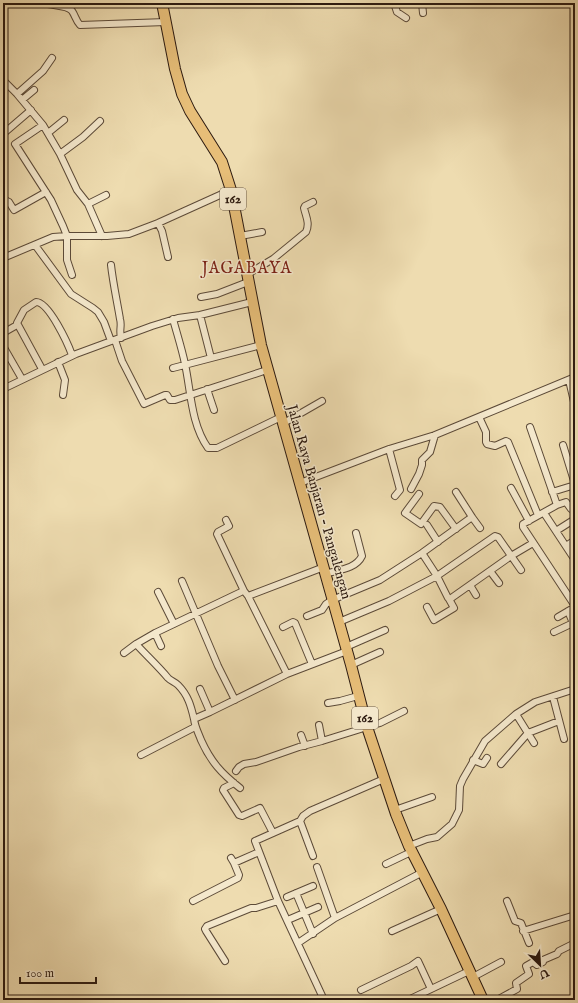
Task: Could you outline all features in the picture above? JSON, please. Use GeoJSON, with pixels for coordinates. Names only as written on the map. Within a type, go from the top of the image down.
{"type":"FeatureCollection","features":[{"type":"Feature","properties":{"kind":"main road","name":"Jalan Raya Banjaran - Pangalengan"},"geometry":{"type":"LineString","coordinates":[[162,3],[175,69],[182,94],[187,105],[222,162],[231,190],[260,345],[347,649],[367,727],[410,849],[421,873],[441,909],[483,1000]]}},
{"type":"Feature","properties":{"kind":"street"},"geometry":{"type":"LineString","coordinates":[[44,3],[56,7],[69,8],[80,25],[166,22]]}},
{"type":"Feature","properties":{"kind":"street"},"geometry":{"type":"LineString","coordinates":[[394,3],[397,12],[406,18]]}},
{"type":"Feature","properties":{"kind":"street"},"geometry":{"type":"LineString","coordinates":[[422,3],[423,13]]}},
{"type":"Feature","properties":{"kind":"street"},"geometry":{"type":"LineString","coordinates":[[17,94],[43,71],[52,58]]}},
{"type":"Feature","properties":{"kind":"street"},"geometry":{"type":"LineString","coordinates":[[3,81],[17,94],[43,125],[60,154],[76,190],[88,204],[102,236]]}},
{"type":"Feature","properties":{"kind":"street"},"geometry":{"type":"LineString","coordinates":[[22,100],[34,90]]}},
{"type":"Feature","properties":{"kind":"street"},"geometry":{"type":"LineString","coordinates":[[3,134],[31,110]]}},
{"type":"Feature","properties":{"kind":"street"},"geometry":{"type":"LineString","coordinates":[[48,133],[64,120]]}},
{"type":"Feature","properties":{"kind":"street"},"geometry":{"type":"LineString","coordinates":[[60,154],[83,137],[100,121]]}},
{"type":"Feature","properties":{"kind":"street"},"geometry":{"type":"LineString","coordinates":[[43,125],[15,144],[46,192],[67,236],[66,258],[72,275]]}},
{"type":"Feature","properties":{"kind":"street"},"geometry":{"type":"LineString","coordinates":[[3,258],[53,237],[129,234],[158,223],[231,190]]}},
{"type":"Feature","properties":{"kind":"street"},"geometry":{"type":"LineString","coordinates":[[3,199],[9,202],[14,210],[46,192]]}},
{"type":"Feature","properties":{"kind":"street"},"geometry":{"type":"LineString","coordinates":[[88,204],[106,195]]}},
{"type":"Feature","properties":{"kind":"street"},"geometry":{"type":"LineString","coordinates":[[200,297],[217,294],[247,279],[306,232],[308,220],[304,208],[313,202]]}},
{"type":"Feature","properties":{"kind":"street"},"geometry":{"type":"LineString","coordinates":[[158,223],[162,231],[168,257]]}},
{"type":"Feature","properties":{"kind":"street"},"geometry":{"type":"LineString","coordinates":[[240,236],[262,232]]}},
{"type":"Feature","properties":{"kind":"street"},"geometry":{"type":"LineString","coordinates":[[35,245],[71,294],[98,312],[144,404],[165,395],[172,400],[267,370]]}},
{"type":"Feature","properties":{"kind":"street"},"geometry":{"type":"LineString","coordinates":[[111,265],[116,303],[121,321],[119,329],[122,338]]}},
{"type":"Feature","properties":{"kind":"street"},"geometry":{"type":"LineString","coordinates":[[42,369],[17,325],[17,322],[24,310],[32,303],[40,302],[61,329],[72,355]]}},
{"type":"Feature","properties":{"kind":"street"},"geometry":{"type":"LineString","coordinates":[[3,389],[72,355],[174,319],[252,302]]}},
{"type":"Feature","properties":{"kind":"street"},"geometry":{"type":"LineString","coordinates":[[200,314],[211,358]]}},
{"type":"Feature","properties":{"kind":"street"},"geometry":{"type":"LineString","coordinates":[[174,319],[185,365],[196,423],[201,438],[208,448],[217,448],[322,401]]}},
{"type":"Feature","properties":{"kind":"street"},"geometry":{"type":"LineString","coordinates":[[3,333],[17,325]]}},
{"type":"Feature","properties":{"kind":"street"},"geometry":{"type":"LineString","coordinates":[[173,368],[260,345]]}},
{"type":"Feature","properties":{"kind":"street"},"geometry":{"type":"LineString","coordinates":[[3,346],[22,379]]}},
{"type":"Feature","properties":{"kind":"street"},"geometry":{"type":"LineString","coordinates":[[58,362],[65,380],[63,395]]}},
{"type":"Feature","properties":{"kind":"street"},"geometry":{"type":"LineString","coordinates":[[300,483],[389,449],[435,435],[572,378],[575,406]]}},
{"type":"Feature","properties":{"kind":"street"},"geometry":{"type":"LineString","coordinates":[[207,389],[214,410]]}},
{"type":"Feature","properties":{"kind":"street"},"geometry":{"type":"LineString","coordinates":[[480,417],[486,432],[487,444],[495,446],[506,441],[508,442],[541,514],[556,531],[575,560]]}},
{"type":"Feature","properties":{"kind":"street"},"geometry":{"type":"LineString","coordinates":[[530,427],[557,505]]}},
{"type":"Feature","properties":{"kind":"street"},"geometry":{"type":"LineString","coordinates":[[411,489],[419,474],[422,466],[422,460],[430,452],[435,435]]}},
{"type":"Feature","properties":{"kind":"street"},"geometry":{"type":"LineString","coordinates":[[552,492],[575,485],[563,446]]}},
{"type":"Feature","properties":{"kind":"street"},"geometry":{"type":"LineString","coordinates":[[389,449],[400,490],[395,496]]}},
{"type":"Feature","properties":{"kind":"street"},"geometry":{"type":"LineString","coordinates":[[511,488],[529,521]]}},
{"type":"Feature","properties":{"kind":"street"},"geometry":{"type":"LineString","coordinates":[[456,492],[480,528]]}},
{"type":"Feature","properties":{"kind":"street"},"geometry":{"type":"LineString","coordinates":[[419,494],[405,513],[421,524],[434,506],[440,507],[456,529]]}},
{"type":"Feature","properties":{"kind":"street"},"geometry":{"type":"LineString","coordinates":[[558,617],[575,606],[533,543],[523,525],[557,505],[566,502],[572,509],[575,508]]}},
{"type":"Feature","properties":{"kind":"street"},"geometry":{"type":"LineString","coordinates":[[307,616],[322,610],[326,604],[332,600],[380,580],[422,553],[472,517]]}},
{"type":"Feature","properties":{"kind":"street"},"geometry":{"type":"LineString","coordinates":[[556,531],[575,519]]}},
{"type":"Feature","properties":{"kind":"street"},"geometry":{"type":"LineString","coordinates":[[226,520],[229,526],[217,534],[287,674]]}},
{"type":"Feature","properties":{"kind":"street"},"geometry":{"type":"LineString","coordinates":[[427,525],[438,542]]}},
{"type":"Feature","properties":{"kind":"street"},"geometry":{"type":"LineString","coordinates":[[124,653],[155,633],[196,614],[246,594],[324,570],[352,566],[360,560],[362,556],[356,533]]}},
{"type":"Feature","properties":{"kind":"street"},"geometry":{"type":"LineString","coordinates":[[339,622],[389,601],[437,576],[495,536],[498,537],[521,570]]}},
{"type":"Feature","properties":{"kind":"street"},"geometry":{"type":"LineString","coordinates":[[566,546],[575,540]]}},
{"type":"Feature","properties":{"kind":"street"},"geometry":{"type":"LineString","coordinates":[[449,599],[511,556],[533,543]]}},
{"type":"Feature","properties":{"kind":"street"},"geometry":{"type":"LineString","coordinates":[[422,553],[437,576],[454,608],[434,620],[427,607]]}},
{"type":"Feature","properties":{"kind":"street"},"geometry":{"type":"LineString","coordinates":[[490,571],[499,583]]}},
{"type":"Feature","properties":{"kind":"street"},"geometry":{"type":"LineString","coordinates":[[182,581],[218,666],[235,700]]}},
{"type":"Feature","properties":{"kind":"street"},"geometry":{"type":"LineString","coordinates":[[470,585],[476,595]]}},
{"type":"Feature","properties":{"kind":"street"},"geometry":{"type":"LineString","coordinates":[[158,592],[174,624]]}},
{"type":"Feature","properties":{"kind":"street"},"geometry":{"type":"LineString","coordinates":[[554,632],[573,623],[568,611]]}},
{"type":"Feature","properties":{"kind":"street"},"geometry":{"type":"LineString","coordinates":[[283,627],[293,622],[295,623],[312,664]]}},
{"type":"Feature","properties":{"kind":"street"},"geometry":{"type":"LineString","coordinates":[[194,719],[287,674],[347,649],[385,630]]}},
{"type":"Feature","properties":{"kind":"street"},"geometry":{"type":"LineString","coordinates":[[155,633],[161,646]]}},
{"type":"Feature","properties":{"kind":"street"},"geometry":{"type":"LineString","coordinates":[[136,644],[154,664],[164,671],[170,680],[179,686],[189,702],[195,727],[208,756],[225,777],[240,788]]}},
{"type":"Feature","properties":{"kind":"street"},"geometry":{"type":"LineString","coordinates":[[351,665],[380,652]]}},
{"type":"Feature","properties":{"kind":"street"},"geometry":{"type":"LineString","coordinates":[[200,689],[210,712]]}},
{"type":"Feature","properties":{"kind":"street"},"geometry":{"type":"LineString","coordinates":[[386,864],[427,838],[437,837],[452,824],[459,810],[460,786],[485,741],[516,714],[539,700],[575,691]]}},
{"type":"Feature","properties":{"kind":"street"},"geometry":{"type":"LineString","coordinates":[[328,703],[358,696]]}},
{"type":"Feature","properties":{"kind":"street"},"geometry":{"type":"LineString","coordinates":[[553,697],[564,739]]}},
{"type":"Feature","properties":{"kind":"street"},"geometry":{"type":"LineString","coordinates":[[236,771],[244,764],[256,762],[299,747],[380,723],[404,712]]}},
{"type":"Feature","properties":{"kind":"street"},"geometry":{"type":"LineString","coordinates":[[516,714],[534,743]]}},
{"type":"Feature","properties":{"kind":"street"},"geometry":{"type":"LineString","coordinates":[[501,764],[528,733],[559,721]]}},
{"type":"Feature","properties":{"kind":"street"},"geometry":{"type":"LineString","coordinates":[[319,725],[322,741]]}},
{"type":"Feature","properties":{"kind":"street"},"geometry":{"type":"LineString","coordinates":[[141,755],[195,727]]}},
{"type":"Feature","properties":{"kind":"street"},"geometry":{"type":"LineString","coordinates":[[301,735],[305,746]]}},
{"type":"Feature","properties":{"kind":"street"},"geometry":{"type":"LineString","coordinates":[[474,760],[483,764],[487,758]]}},
{"type":"Feature","properties":{"kind":"street"},"geometry":{"type":"LineString","coordinates":[[324,1000],[278,901],[255,841],[300,821],[303,816],[310,811],[384,778]]}},
{"type":"Feature","properties":{"kind":"street"},"geometry":{"type":"LineString","coordinates":[[234,783],[223,790],[239,815],[242,816],[260,808],[272,833]]}},
{"type":"Feature","properties":{"kind":"street"},"geometry":{"type":"LineString","coordinates":[[395,810],[432,797]]}},
{"type":"Feature","properties":{"kind":"street"},"geometry":{"type":"LineString","coordinates":[[300,821],[313,856]]}},
{"type":"Feature","properties":{"kind":"street"},"geometry":{"type":"LineString","coordinates":[[193,901],[238,878],[239,875],[233,861],[259,852]]}},
{"type":"Feature","properties":{"kind":"street"},"geometry":{"type":"LineString","coordinates":[[317,867],[335,918]]}},
{"type":"Feature","properties":{"kind":"street"},"geometry":{"type":"LineString","coordinates":[[298,943],[335,918],[421,873]]}},
{"type":"Feature","properties":{"kind":"street"},"geometry":{"type":"LineString","coordinates":[[287,897],[313,886]]}},
{"type":"Feature","properties":{"kind":"street"},"geometry":{"type":"LineString","coordinates":[[296,893],[313,934]]}},
{"type":"Feature","properties":{"kind":"street"},"geometry":{"type":"LineString","coordinates":[[508,900],[515,921],[520,923],[529,943]]}},
{"type":"Feature","properties":{"kind":"street"},"geometry":{"type":"LineString","coordinates":[[225,961],[206,931],[205,929],[207,926],[251,908],[256,908],[278,901]]}},
{"type":"Feature","properties":{"kind":"street"},"geometry":{"type":"LineString","coordinates":[[290,919],[318,907]]}},
{"type":"Feature","properties":{"kind":"street"},"geometry":{"type":"LineString","coordinates":[[392,931],[441,909]]}},
{"type":"Feature","properties":{"kind":"street"},"geometry":{"type":"LineString","coordinates":[[524,931],[575,915]]}},
{"type":"Feature","properties":{"kind":"street"},"geometry":{"type":"LineString","coordinates":[[497,1000],[517,989],[516,983],[529,974],[526,966],[533,962],[537,965],[543,960],[557,954],[560,950],[575,943]]}},
{"type":"Feature","properties":{"kind":"street"},"geometry":{"type":"LineString","coordinates":[[361,990],[411,966],[421,959],[431,989]]}},
{"type":"Feature","properties":{"kind":"street"},"geometry":{"type":"LineString","coordinates":[[408,1000],[431,989],[501,962]]}},
{"type":"Feature","properties":{"kind":"street"},"geometry":{"type":"LineString","coordinates":[[568,1000],[575,997]]}},
{"type":"Feature","properties":{"kind":"district","name":"JAGABAYA"},"geometry":{"type":"Point","coordinates":[247,269]}}]}
